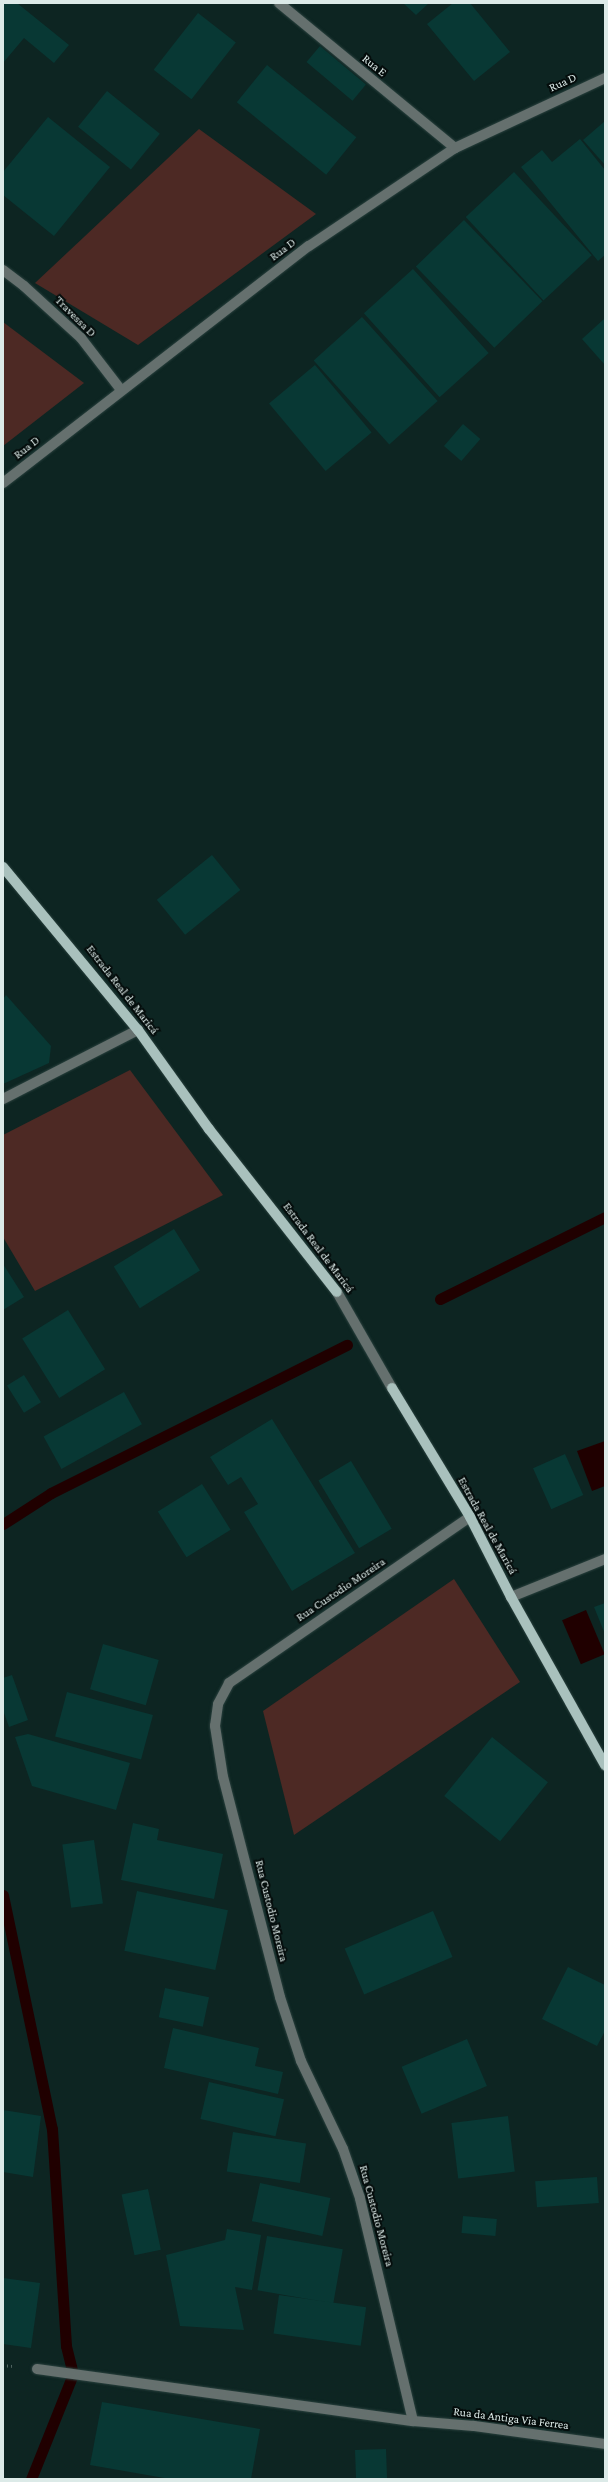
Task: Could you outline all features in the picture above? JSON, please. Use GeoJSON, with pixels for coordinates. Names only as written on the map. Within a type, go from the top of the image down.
{"type":"FeatureCollection","features":[{"type":"Feature","properties":{"kind":"main road","name":"Estrada Real de Maricá"},"geometry":{"type":"LineString","coordinates":[[3,867],[138,1030],[209,1129],[337,1292]]}},
{"type":"Feature","properties":{"kind":"main road","name":"Estrada Real de Maricá"},"geometry":{"type":"LineString","coordinates":[[392,1388],[470,1517],[511,1597],[605,1765]]}},
{"type":"Feature","properties":{"kind":"street","name":"Rua E"},"geometry":{"type":"LineString","coordinates":[[279,3],[455,148]]}},
{"type":"Feature","properties":{"kind":"street","name":"Rua D"},"geometry":{"type":"LineString","coordinates":[[3,484],[121,390],[309,246],[455,148],[605,78]]}},
{"type":"Feature","properties":{"kind":"street","name":"Travessa D"},"geometry":{"type":"LineString","coordinates":[[3,270],[24,286],[81,338],[121,390]]}},
{"type":"Feature","properties":{"kind":"street"},"geometry":{"type":"LineString","coordinates":[[3,1100],[138,1030]]}},
{"type":"Feature","properties":{"kind":"street","name":"Estrada Real de Maricá"},"geometry":{"type":"LineString","coordinates":[[337,1292],[392,1388]]}},
{"type":"Feature","properties":{"kind":"street","name":"Rua Custodio Moreira"},"geometry":{"type":"LineString","coordinates":[[413,2421],[360,2198],[343,2149],[301,2061],[280,1997],[223,1777],[215,1726],[218,1704],[229,1683],[470,1517]]}},
{"type":"Feature","properties":{"kind":"street"},"geometry":{"type":"LineString","coordinates":[[511,1597],[605,1559]]}},
{"type":"Feature","properties":{"kind":"street","name":"Rua da Antiga Via Ferrea"},"geometry":{"type":"LineString","coordinates":[[37,2369],[413,2421],[474,2426],[605,2444]]}},
{"type":"Feature","properties":{"kind":"shaded area"},"geometry":{"type":"Polygon","coordinates":[[[199,129],[316,214],[138,345],[35,283],[199,129]]]}},
{"type":"Feature","properties":{"kind":"shaded area"},"geometry":{"type":"Polygon","coordinates":[[[3,322],[84,383],[3,446],[3,322]]]}},
{"type":"Feature","properties":{"kind":"shaded area"},"geometry":{"type":"Polygon","coordinates":[[[130,1070],[223,1195],[35,1291],[3,1237],[3,1135],[130,1070]]]}},
{"type":"Feature","properties":{"kind":"shaded area"},"geometry":{"type":"Polygon","coordinates":[[[605,1441],[605,1486],[592,1491],[577,1451],[605,1441]]]}},
{"type":"Feature","properties":{"kind":"shaded area"},"geometry":{"type":"Polygon","coordinates":[[[454,1579],[520,1682],[294,1835],[263,1711],[454,1579]]]}},
{"type":"Feature","properties":{"kind":"shaded area"},"geometry":{"type":"Polygon","coordinates":[[[586,1610],[605,1654],[581,1664],[562,1620],[586,1610]]]}},
{"type":"Feature","properties":{"kind":"building"},"geometry":{"type":"Polygon","coordinates":[[[3,3],[17,3],[69,45],[54,63],[24,38],[3,63],[3,3]]]}},
{"type":"Feature","properties":{"kind":"building"},"geometry":{"type":"Polygon","coordinates":[[[403,3],[429,3],[416,15],[403,3]]]}},
{"type":"Feature","properties":{"kind":"building"},"geometry":{"type":"Polygon","coordinates":[[[453,3],[470,3],[510,52],[474,81],[427,24],[453,3]]]}},
{"type":"Feature","properties":{"kind":"building"},"geometry":{"type":"Polygon","coordinates":[[[198,13],[236,43],[191,99],[154,70],[198,13]]]}},
{"type":"Feature","properties":{"kind":"building"},"geometry":{"type":"Polygon","coordinates":[[[320,46],[366,85],[352,101],[307,62],[320,46]]]}},
{"type":"Feature","properties":{"kind":"building"},"geometry":{"type":"Polygon","coordinates":[[[267,65],[356,137],[326,175],[237,102],[267,65]]]}},
{"type":"Feature","properties":{"kind":"building"},"geometry":{"type":"Polygon","coordinates":[[[107,91],[160,134],[131,170],[78,127],[107,91]]]}},
{"type":"Feature","properties":{"kind":"building"},"geometry":{"type":"Polygon","coordinates":[[[48,117],[110,167],[54,236],[3,195],[3,172],[48,117]]]}},
{"type":"Feature","properties":{"kind":"building"},"geometry":{"type":"Polygon","coordinates":[[[605,121],[605,165],[583,140],[605,121]]]}},
{"type":"Feature","properties":{"kind":"building"},"geometry":{"type":"Polygon","coordinates":[[[580,139],[605,170],[605,255],[598,261],[521,167],[542,150],[552,162],[580,139]]]}},
{"type":"Feature","properties":{"kind":"building"},"geometry":{"type":"Polygon","coordinates":[[[514,172],[592,255],[543,300],[466,217],[514,172]]]}},
{"type":"Feature","properties":{"kind":"building"},"geometry":{"type":"Polygon","coordinates":[[[464,220],[542,301],[494,348],[416,267],[464,220]]]}},
{"type":"Feature","properties":{"kind":"building"},"geometry":{"type":"Polygon","coordinates":[[[413,269],[489,353],[440,397],[364,313],[413,269]]]}},
{"type":"Feature","properties":{"kind":"building"},"geometry":{"type":"Polygon","coordinates":[[[362,317],[438,401],[389,444],[314,360],[362,317]]]}},
{"type":"Feature","properties":{"kind":"building"},"geometry":{"type":"Polygon","coordinates":[[[604,319],[605,320],[605,365],[582,339],[604,319]]]}},
{"type":"Feature","properties":{"kind":"building"},"geometry":{"type":"Polygon","coordinates":[[[315,365],[372,432],[326,471],[269,404],[315,365]]]}},
{"type":"Feature","properties":{"kind":"building"},"geometry":{"type":"Polygon","coordinates":[[[463,424],[480,439],[461,461],[444,446],[463,424]]]}},
{"type":"Feature","properties":{"kind":"building"},"geometry":{"type":"Polygon","coordinates":[[[212,855],[240,890],[185,935],[157,900],[212,855]]]}},
{"type":"Feature","properties":{"kind":"building"},"geometry":{"type":"Polygon","coordinates":[[[6,995],[51,1046],[49,1063],[3,1084],[3,999],[6,995]]]}},
{"type":"Feature","properties":{"kind":"building"},"geometry":{"type":"Polygon","coordinates":[[[174,1229],[200,1271],[140,1308],[114,1267],[174,1229]]]}},
{"type":"Feature","properties":{"kind":"building"},"geometry":{"type":"Polygon","coordinates":[[[3,1264],[24,1297],[3,1310],[3,1264]]]}},
{"type":"Feature","properties":{"kind":"building"},"geometry":{"type":"Polygon","coordinates":[[[68,1310],[105,1369],[59,1398],[22,1339],[68,1310]]]}},
{"type":"Feature","properties":{"kind":"building"},"geometry":{"type":"Polygon","coordinates":[[[24,1375],[41,1402],[24,1413],[7,1386],[24,1375]]]}},
{"type":"Feature","properties":{"kind":"building"},"geometry":{"type":"Polygon","coordinates":[[[124,1392],[142,1424],[61,1469],[44,1437],[124,1392]]]}},
{"type":"Feature","properties":{"kind":"building"},"geometry":{"type":"Polygon","coordinates":[[[272,1419],[355,1553],[292,1591],[244,1512],[258,1504],[241,1477],[228,1485],[210,1457],[272,1419]]]}},
{"type":"Feature","properties":{"kind":"building"},"geometry":{"type":"Polygon","coordinates":[[[565,1454],[583,1495],[551,1509],[533,1468],[565,1454]]]}},
{"type":"Feature","properties":{"kind":"building"},"geometry":{"type":"Polygon","coordinates":[[[351,1461],[392,1529],[359,1548],[318,1481],[351,1461]]]}},
{"type":"Feature","properties":{"kind":"building"},"geometry":{"type":"Polygon","coordinates":[[[202,1484],[231,1530],[187,1557],[158,1512],[202,1484]]]}},
{"type":"Feature","properties":{"kind":"building"},"geometry":{"type":"Polygon","coordinates":[[[605,1603],[605,1634],[594,1607],[605,1603]]]}},
{"type":"Feature","properties":{"kind":"building"},"geometry":{"type":"Polygon","coordinates":[[[103,1644],[159,1660],[146,1705],[90,1689],[103,1644]]]}},
{"type":"Feature","properties":{"kind":"building"},"geometry":{"type":"Polygon","coordinates":[[[12,1675],[28,1720],[9,1727],[3,1710],[3,1678],[12,1675]]]}},
{"type":"Feature","properties":{"kind":"building"},"geometry":{"type":"Polygon","coordinates":[[[67,1692],[153,1715],[141,1759],[55,1736],[67,1692]]]}},
{"type":"Feature","properties":{"kind":"building"},"geometry":{"type":"Polygon","coordinates":[[[28,1734],[130,1763],[116,1810],[32,1786],[15,1737],[28,1734]]]}},
{"type":"Feature","properties":{"kind":"building"},"geometry":{"type":"Polygon","coordinates":[[[492,1737],[548,1782],[500,1841],[444,1796],[492,1737]]]}},
{"type":"Feature","properties":{"kind":"building"},"geometry":{"type":"Polygon","coordinates":[[[133,1823],[159,1829],[157,1840],[223,1854],[214,1899],[121,1880],[133,1823]]]}},
{"type":"Feature","properties":{"kind":"building"},"geometry":{"type":"Polygon","coordinates":[[[94,1840],[103,1903],[71,1908],[62,1844],[94,1840]]]}},
{"type":"Feature","properties":{"kind":"building"},"geometry":{"type":"Polygon","coordinates":[[[137,1891],[228,1910],[215,1970],[124,1951],[137,1891]]]}},
{"type":"Feature","properties":{"kind":"building"},"geometry":{"type":"Polygon","coordinates":[[[433,1911],[453,1957],[364,1995],[345,1949],[433,1911]]]}},
{"type":"Feature","properties":{"kind":"building"},"geometry":{"type":"Polygon","coordinates":[[[568,1967],[605,1985],[605,2031],[597,2046],[542,2019],[568,1967]]]}},
{"type":"Feature","properties":{"kind":"building"},"geometry":{"type":"Polygon","coordinates":[[[165,1988],[209,1997],[203,2027],[159,2017],[165,1988]]]}},
{"type":"Feature","properties":{"kind":"building"},"geometry":{"type":"Polygon","coordinates":[[[173,2028],[259,2048],[255,2066],[283,2072],[278,2094],[164,2068],[173,2028]]]}},
{"type":"Feature","properties":{"kind":"building"},"geometry":{"type":"Polygon","coordinates":[[[467,2039],[487,2086],[422,2114],[402,2067],[467,2039]]]}},
{"type":"Feature","properties":{"kind":"building"},"geometry":{"type":"Polygon","coordinates":[[[209,2082],[284,2099],[275,2136],[200,2119],[209,2082]]]}},
{"type":"Feature","properties":{"kind":"building"},"geometry":{"type":"Polygon","coordinates":[[[3,2110],[41,2116],[33,2177],[3,2172],[3,2110]]]}},
{"type":"Feature","properties":{"kind":"building"},"geometry":{"type":"Polygon","coordinates":[[[508,2116],[515,2172],[458,2179],[451,2123],[508,2116]]]}},
{"type":"Feature","properties":{"kind":"building"},"geometry":{"type":"Polygon","coordinates":[[[233,2132],[306,2144],[300,2183],[227,2172],[233,2132]]]}},
{"type":"Feature","properties":{"kind":"building"},"geometry":{"type":"Polygon","coordinates":[[[597,2177],[599,2203],[537,2207],[535,2181],[597,2177]]]}},
{"type":"Feature","properties":{"kind":"building"},"geometry":{"type":"Polygon","coordinates":[[[260,2183],[330,2198],[322,2236],[252,2221],[260,2183]]]}},
{"type":"Feature","properties":{"kind":"building"},"geometry":{"type":"Polygon","coordinates":[[[148,2189],[161,2250],[134,2255],[122,2195],[148,2189]]]}},
{"type":"Feature","properties":{"kind":"building"},"geometry":{"type":"Polygon","coordinates":[[[463,2216],[497,2219],[495,2236],[462,2233],[463,2216]]]}},
{"type":"Feature","properties":{"kind":"building"},"geometry":{"type":"Polygon","coordinates":[[[227,2229],[261,2235],[252,2290],[235,2287],[244,2330],[180,2326],[166,2255],[225,2240],[227,2229]]]}},
{"type":"Feature","properties":{"kind":"building"},"geometry":{"type":"Polygon","coordinates":[[[267,2236],[343,2249],[333,2304],[257,2290],[267,2236]]]}},
{"type":"Feature","properties":{"kind":"building"},"geometry":{"type":"Polygon","coordinates":[[[3,2278],[40,2283],[31,2348],[3,2344],[3,2278]]]}},
{"type":"Feature","properties":{"kind":"building"},"geometry":{"type":"Polygon","coordinates":[[[279,2295],[366,2307],[361,2346],[274,2334],[279,2295]]]}},
{"type":"Feature","properties":{"kind":"building"},"geometry":{"type":"Polygon","coordinates":[[[102,2402],[260,2429],[251,2479],[170,2479],[90,2465],[102,2402]]]}},
{"type":"Feature","properties":{"kind":"building"},"geometry":{"type":"Polygon","coordinates":[[[386,2449],[387,2479],[356,2479],[355,2450],[386,2449]]]}},
{"type":"Feature","properties":{"kind":"waterway"},"geometry":{"type":"LineString","coordinates":[[440,1299],[605,1217]]}},
{"type":"Feature","properties":{"kind":"waterway"},"geometry":{"type":"LineString","coordinates":[[3,1524],[51,1493],[347,1345]]}},
{"type":"Feature","properties":{"kind":"waterway"},"geometry":{"type":"LineString","coordinates":[[3,1895],[52,2129],[66,2346],[73,2374],[31,2479]]}}]}
